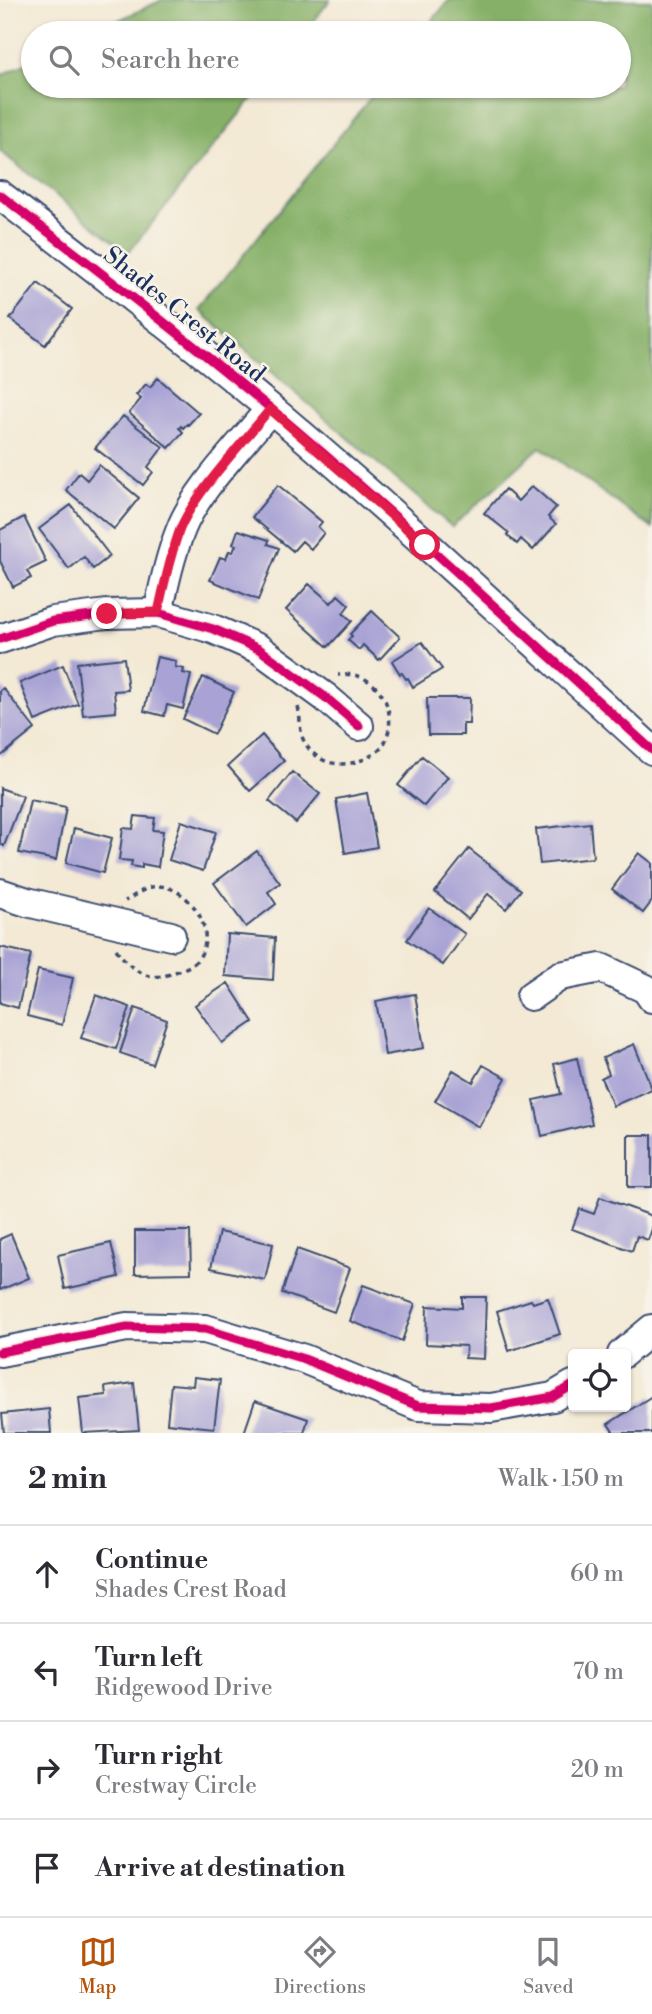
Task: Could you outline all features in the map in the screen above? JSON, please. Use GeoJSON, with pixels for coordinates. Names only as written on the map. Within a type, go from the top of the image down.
{"type":"FeatureCollection","features":[{"type":"Feature","properties":{"kind":"street","name":"Shades Crest Road"},"geometry":{"type":"LineString","coordinates":[[0,195],[122,288],[270,409],[652,750]]}},
{"type":"Feature","properties":{"kind":"street"},"geometry":{"type":"LineString","coordinates":[[158,612],[167,571],[181,528],[197,500],[270,409]]}},
{"type":"Feature","properties":{"kind":"street"},"geometry":{"type":"LineString","coordinates":[[0,639],[53,621],[107,614],[158,612],[213,629],[259,649],[325,697],[359,726]]}},
{"type":"Feature","properties":{"kind":"street"},"geometry":{"type":"LineString","coordinates":[[0,893],[27,902],[171,936]]}},
{"type":"Feature","properties":{"kind":"street"},"geometry":{"type":"LineString","coordinates":[[531,996],[560,976],[601,968],[646,989],[652,998]]}},
{"type":"Feature","properties":{"kind":"street"},"geometry":{"type":"LineString","coordinates":[[0,1352],[127,1327],[205,1329],[304,1359],[418,1406],[491,1408],[553,1397],[568,1388]]}},
{"type":"Feature","properties":{"kind":"street"},"geometry":{"type":"LineString","coordinates":[[628,1349],[652,1329]]}},
{"type":"Feature","properties":{"kind":"green space"},"geometry":{"type":"Polygon","coordinates":[[[162,0],[330,0],[313,21],[117,21],[162,0]]]}},
{"type":"Feature","properties":{"kind":"green space"},"geometry":{"type":"Polygon","coordinates":[[[449,0],[652,0],[652,528],[540,447],[452,527],[199,310],[370,98],[631,98],[631,21],[432,21],[449,0]]]}},
{"type":"Feature","properties":{"kind":"green space"},"geometry":{"type":"Polygon","coordinates":[[[21,66],[21,98],[252,98],[128,253],[0,151],[0,76],[21,66]]]}},
{"type":"Feature","properties":{"kind":"building"},"geometry":{"type":"Polygon","coordinates":[[[38,283],[72,309],[45,345],[10,319],[38,283]]]}},
{"type":"Feature","properties":{"kind":"building"},"geometry":{"type":"Polygon","coordinates":[[[158,378],[199,413],[188,425],[179,428],[183,432],[169,448],[129,413],[141,399],[136,395],[146,384],[150,387],[158,378]]]}},
{"type":"Feature","properties":{"kind":"building"},"geometry":{"type":"Polygon","coordinates":[[[123,416],[163,447],[148,467],[153,472],[143,485],[95,448],[123,416]]]}},
{"type":"Feature","properties":{"kind":"building"},"geometry":{"type":"Polygon","coordinates":[[[99,465],[139,498],[114,529],[66,490],[79,473],[87,480],[99,465]]]}},
{"type":"Feature","properties":{"kind":"building"},"geometry":{"type":"Polygon","coordinates":[[[278,485],[322,522],[318,527],[324,533],[311,549],[302,541],[293,551],[252,517],[278,485]]]}},
{"type":"Feature","properties":{"kind":"building"},"geometry":{"type":"Polygon","coordinates":[[[532,486],[556,507],[548,517],[556,524],[533,550],[521,539],[517,544],[507,535],[509,533],[484,513],[505,489],[518,501],[532,486]]]}},
{"type":"Feature","properties":{"kind":"building"},"geometry":{"type":"Polygon","coordinates":[[[71,505],[110,556],[93,569],[84,557],[69,569],[39,529],[71,505]]]}},
{"type":"Feature","properties":{"kind":"building"},"geometry":{"type":"Polygon","coordinates":[[[24,517],[46,562],[27,571],[31,578],[13,587],[0,561],[0,530],[24,517]]]}},
{"type":"Feature","properties":{"kind":"building"},"geometry":{"type":"Polygon","coordinates":[[[238,530],[269,540],[268,544],[279,548],[258,600],[210,580],[220,557],[226,559],[229,551],[233,552],[238,530]]]}},
{"type":"Feature","properties":{"kind":"building"},"geometry":{"type":"Polygon","coordinates":[[[309,584],[331,603],[338,595],[349,605],[343,613],[352,621],[328,647],[286,610],[309,584]]]}},
{"type":"Feature","properties":{"kind":"building"},"geometry":{"type":"Polygon","coordinates":[[[372,611],[400,637],[379,660],[363,645],[359,650],[348,640],[352,636],[350,634],[372,611]]]}},
{"type":"Feature","properties":{"kind":"building"},"geometry":{"type":"Polygon","coordinates":[[[422,642],[442,669],[413,687],[392,661],[422,642]]]}},
{"type":"Feature","properties":{"kind":"building"},"geometry":{"type":"Polygon","coordinates":[[[157,657],[176,661],[175,667],[184,669],[183,673],[191,675],[183,709],[167,705],[164,716],[144,711],[157,657]]]}},
{"type":"Feature","properties":{"kind":"building"},"geometry":{"type":"Polygon","coordinates":[[[124,658],[128,690],[114,691],[116,712],[83,715],[77,663],[124,658]]]}},
{"type":"Feature","properties":{"kind":"building"},"geometry":{"type":"Polygon","coordinates":[[[63,665],[78,704],[35,721],[20,683],[63,665]]]}},
{"type":"Feature","properties":{"kind":"building"},"geometry":{"type":"Polygon","coordinates":[[[203,677],[234,692],[214,734],[183,719],[203,677]]]}},
{"type":"Feature","properties":{"kind":"building"},"geometry":{"type":"Polygon","coordinates":[[[3,688],[35,729],[0,757],[0,691],[3,688]]]}},
{"type":"Feature","properties":{"kind":"building"},"geometry":{"type":"Polygon","coordinates":[[[427,698],[470,698],[469,724],[463,724],[463,735],[428,735],[427,698]]]}},
{"type":"Feature","properties":{"kind":"building"},"geometry":{"type":"Polygon","coordinates":[[[262,735],[284,761],[250,791],[228,766],[262,735]]]}},
{"type":"Feature","properties":{"kind":"building"},"geometry":{"type":"Polygon","coordinates":[[[422,756],[448,777],[424,806],[398,785],[422,756]]]}},
{"type":"Feature","properties":{"kind":"building"},"geometry":{"type":"Polygon","coordinates":[[[292,772],[320,794],[296,823],[269,801],[292,772]]]}},
{"type":"Feature","properties":{"kind":"building"},"geometry":{"type":"Polygon","coordinates":[[[0,788],[23,796],[4,846],[0,844],[0,788]]]}},
{"type":"Feature","properties":{"kind":"building"},"geometry":{"type":"Polygon","coordinates":[[[367,793],[377,847],[345,853],[336,799],[367,793]]]}},
{"type":"Feature","properties":{"kind":"building"},"geometry":{"type":"Polygon","coordinates":[[[30,800],[66,807],[56,860],[19,853],[30,800]]]}},
{"type":"Feature","properties":{"kind":"building"},"geometry":{"type":"Polygon","coordinates":[[[135,816],[155,818],[153,830],[163,831],[158,867],[142,864],[142,868],[131,866],[132,861],[119,860],[123,828],[133,829],[135,816]]]}},
{"type":"Feature","properties":{"kind":"building"},"geometry":{"type":"Polygon","coordinates":[[[181,821],[216,832],[203,871],[169,860],[181,821]]]}},
{"type":"Feature","properties":{"kind":"building"},"geometry":{"type":"Polygon","coordinates":[[[590,823],[593,858],[540,864],[536,829],[590,823]]]}},
{"type":"Feature","properties":{"kind":"building"},"geometry":{"type":"Polygon","coordinates":[[[74,828],[112,838],[103,873],[66,863],[74,828]]]}},
{"type":"Feature","properties":{"kind":"building"},"geometry":{"type":"Polygon","coordinates":[[[469,849],[521,890],[506,909],[488,894],[468,919],[435,892],[469,849]]]}},
{"type":"Feature","properties":{"kind":"building"},"geometry":{"type":"Polygon","coordinates":[[[257,851],[280,883],[268,892],[276,904],[246,927],[214,883],[257,851]]]}},
{"type":"Feature","properties":{"kind":"building"},"geometry":{"type":"Polygon","coordinates":[[[639,853],[652,863],[652,901],[643,913],[612,889],[639,853]]]}},
{"type":"Feature","properties":{"kind":"building"},"geometry":{"type":"Polygon","coordinates":[[[429,908],[465,934],[443,965],[407,940],[429,908]]]}},
{"type":"Feature","properties":{"kind":"building"},"geometry":{"type":"Polygon","coordinates":[[[227,934],[275,938],[273,980],[225,976],[227,934]]]}},
{"type":"Feature","properties":{"kind":"building"},"geometry":{"type":"Polygon","coordinates":[[[0,947],[31,954],[18,1008],[0,1003],[0,947]]]}},
{"type":"Feature","properties":{"kind":"building"},"geometry":{"type":"Polygon","coordinates":[[[38,970],[73,978],[62,1025],[27,1016],[38,970]]]}},
{"type":"Feature","properties":{"kind":"building"},"geometry":{"type":"Polygon","coordinates":[[[228,983],[253,1022],[222,1043],[195,1005],[228,983]]]}},
{"type":"Feature","properties":{"kind":"building"},"geometry":{"type":"Polygon","coordinates":[[[415,994],[424,1048],[385,1055],[376,1001],[415,994]]]}},
{"type":"Feature","properties":{"kind":"building"},"geometry":{"type":"Polygon","coordinates":[[[96,995],[130,1007],[116,1049],[81,1038],[96,995]]]}},
{"type":"Feature","properties":{"kind":"building"},"geometry":{"type":"Polygon","coordinates":[[[135,1008],[167,1020],[152,1064],[120,1053],[135,1008]]]}},
{"type":"Feature","properties":{"kind":"building"},"geometry":{"type":"Polygon","coordinates":[[[634,1044],[652,1089],[613,1106],[601,1078],[609,1074],[603,1058],[634,1044]]]}},
{"type":"Feature","properties":{"kind":"building"},"geometry":{"type":"Polygon","coordinates":[[[577,1058],[592,1124],[542,1136],[534,1100],[561,1094],[554,1064],[577,1058]]]}},
{"type":"Feature","properties":{"kind":"building"},"geometry":{"type":"Polygon","coordinates":[[[483,1065],[506,1078],[479,1127],[435,1101],[453,1070],[473,1082],[483,1065]]]}},
{"type":"Feature","properties":{"kind":"building"},"geometry":{"type":"Polygon","coordinates":[[[628,1135],[652,1135],[652,1187],[628,1187],[628,1135]]]}},
{"type":"Feature","properties":{"kind":"building"},"geometry":{"type":"Polygon","coordinates":[[[600,1197],[652,1216],[652,1229],[648,1240],[637,1236],[632,1251],[572,1229],[580,1209],[594,1214],[600,1197]]]}},
{"type":"Feature","properties":{"kind":"building"},"geometry":{"type":"Polygon","coordinates":[[[135,1231],[190,1231],[191,1273],[135,1274],[135,1231]]]}},
{"type":"Feature","properties":{"kind":"building"},"geometry":{"type":"Polygon","coordinates":[[[219,1232],[273,1244],[265,1280],[211,1268],[219,1232]]]}},
{"type":"Feature","properties":{"kind":"building"},"geometry":{"type":"Polygon","coordinates":[[[11,1234],[29,1278],[0,1290],[0,1239],[11,1234]]]}},
{"type":"Feature","properties":{"kind":"building"},"geometry":{"type":"Polygon","coordinates":[[[111,1243],[119,1277],[65,1289],[58,1255],[111,1243]]]}},
{"type":"Feature","properties":{"kind":"building"},"geometry":{"type":"Polygon","coordinates":[[[297,1249],[350,1268],[334,1312],[282,1293],[297,1249]]]}},
{"type":"Feature","properties":{"kind":"building"},"geometry":{"type":"Polygon","coordinates":[[[363,1285],[415,1304],[402,1341],[350,1321],[363,1285]]]}},
{"type":"Feature","properties":{"kind":"building"},"geometry":{"type":"Polygon","coordinates":[[[462,1297],[486,1297],[484,1359],[465,1358],[466,1346],[426,1344],[427,1306],[462,1308],[462,1297]]]}},
{"type":"Feature","properties":{"kind":"building"},"geometry":{"type":"Polygon","coordinates":[[[548,1298],[560,1334],[509,1351],[497,1311],[531,1300],[533,1303],[548,1298]]]}},
{"type":"Feature","properties":{"kind":"building"},"geometry":{"type":"Polygon","coordinates":[[[194,1377],[220,1380],[214,1428],[167,1423],[171,1384],[193,1386],[194,1377]]]}},
{"type":"Feature","properties":{"kind":"building"},"geometry":{"type":"Polygon","coordinates":[[[134,1383],[139,1430],[83,1433],[79,1398],[106,1395],[105,1387],[134,1383]]]}},
{"type":"Feature","properties":{"kind":"building"},"geometry":{"type":"Polygon","coordinates":[[[652,1396],[652,1433],[614,1433],[608,1424],[631,1412],[652,1396]]]}},
{"type":"Feature","properties":{"kind":"building"},"geometry":{"type":"Polygon","coordinates":[[[255,1401],[308,1419],[304,1433],[244,1433],[255,1401]]]}},
{"type":"Feature","properties":{"kind":"building"},"geometry":{"type":"Polygon","coordinates":[[[49,1409],[51,1433],[4,1433],[2,1414],[49,1409]]]}},
{"type":"Feature","properties":{"kind":"cycle path"},"geometry":{"type":"LineString","coordinates":[[0,195],[270,408],[415,534],[652,750]]}},
{"type":"Feature","properties":{"kind":"cycle path"},"geometry":{"type":"LineString","coordinates":[[0,639],[53,621],[107,614],[158,613],[213,629],[259,649],[325,697],[359,726]]}},
{"type":"Feature","properties":{"kind":"cycle path"},"geometry":{"type":"LineString","coordinates":[[0,1352],[127,1327],[205,1329],[304,1359],[418,1406],[491,1408],[553,1397],[568,1388]]}},
{"type":"Feature","properties":{"kind":"route"},"geometry":{"type":"LineString","coordinates":[[107,614],[158,612],[167,571],[181,528],[197,500],[270,409],[425,545]]}}]}
